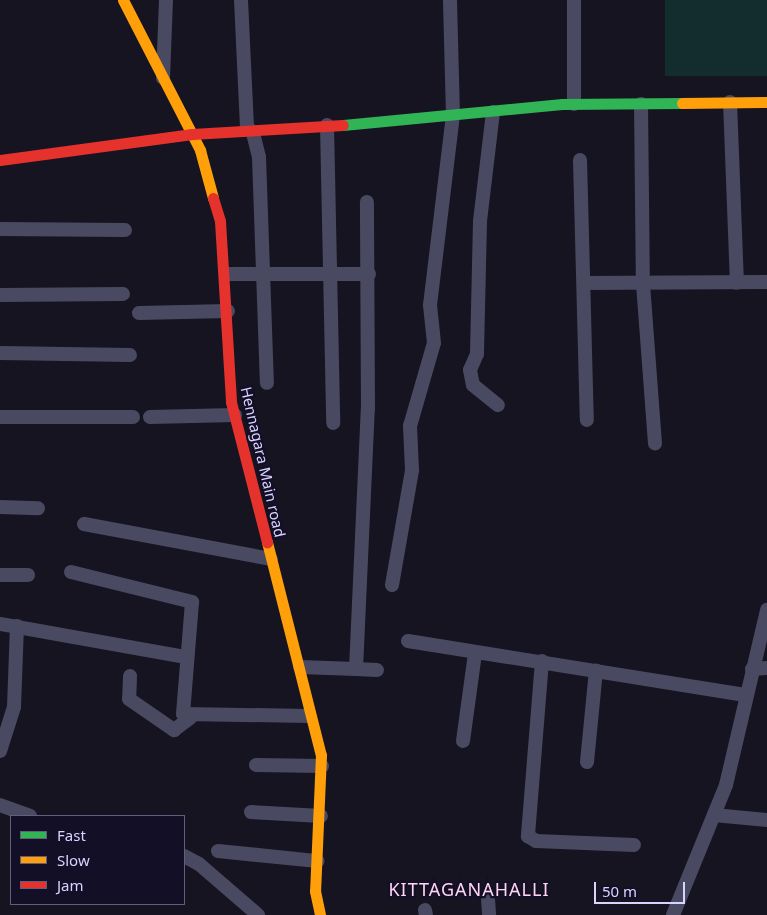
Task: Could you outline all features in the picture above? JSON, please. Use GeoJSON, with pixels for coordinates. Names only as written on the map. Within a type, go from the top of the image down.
{"type":"FeatureCollection","features":[{"type":"Feature","properties":{"kind":"street","name":"Hennagara Main road"},"geometry":{"type":"LineString","coordinates":[[124,0],[192,134],[220,221],[226,274],[228,362],[235,415],[257,488],[271,560],[300,667],[309,716],[322,766],[321,816],[317,861],[320,915]]}},
{"type":"Feature","properties":{"kind":"street"},"geometry":{"type":"LineString","coordinates":[[163,78],[166,0]]}},
{"type":"Feature","properties":{"kind":"street"},"geometry":{"type":"LineString","coordinates":[[241,0],[247,127],[254,133],[259,157],[266,273],[268,383]]}},
{"type":"Feature","properties":{"kind":"street"},"geometry":{"type":"LineString","coordinates":[[392,585],[412,470],[410,426],[434,343],[430,305],[453,116],[450,0]]}},
{"type":"Feature","properties":{"kind":"street"},"geometry":{"type":"LineString","coordinates":[[574,0],[574,104]]}},
{"type":"Feature","properties":{"kind":"street"},"geometry":{"type":"LineString","coordinates":[[730,102],[737,283]]}},
{"type":"Feature","properties":{"kind":"street"},"geometry":{"type":"LineString","coordinates":[[0,160],[192,134],[254,133],[574,104],[767,102]]}},
{"type":"Feature","properties":{"kind":"street"},"geometry":{"type":"LineString","coordinates":[[641,104],[643,284],[655,444]]}},
{"type":"Feature","properties":{"kind":"street"},"geometry":{"type":"LineString","coordinates":[[493,112],[480,220],[477,354],[470,370],[473,385],[498,405]]}},
{"type":"Feature","properties":{"kind":"street"},"geometry":{"type":"LineString","coordinates":[[327,125],[334,424]]}},
{"type":"Feature","properties":{"kind":"street"},"geometry":{"type":"LineString","coordinates":[[580,160],[587,420]]}},
{"type":"Feature","properties":{"kind":"street"},"geometry":{"type":"LineString","coordinates":[[356,669],[370,274],[367,202]]}},
{"type":"Feature","properties":{"kind":"street"},"geometry":{"type":"LineString","coordinates":[[0,229],[125,230]]}},
{"type":"Feature","properties":{"kind":"street"},"geometry":{"type":"LineString","coordinates":[[226,274],[370,274]]}},
{"type":"Feature","properties":{"kind":"street"},"geometry":{"type":"LineString","coordinates":[[584,283],[767,282]]}},
{"type":"Feature","properties":{"kind":"street"},"geometry":{"type":"LineString","coordinates":[[0,295],[123,294]]}},
{"type":"Feature","properties":{"kind":"street"},"geometry":{"type":"LineString","coordinates":[[139,313],[228,311]]}},
{"type":"Feature","properties":{"kind":"street"},"geometry":{"type":"LineString","coordinates":[[0,353],[130,355]]}},
{"type":"Feature","properties":{"kind":"street"},"geometry":{"type":"LineString","coordinates":[[150,417],[235,415]]}},
{"type":"Feature","properties":{"kind":"street"},"geometry":{"type":"LineString","coordinates":[[0,417],[133,416]]}},
{"type":"Feature","properties":{"kind":"street"},"geometry":{"type":"LineString","coordinates":[[0,507],[38,508]]}},
{"type":"Feature","properties":{"kind":"street"},"geometry":{"type":"LineString","coordinates":[[84,524],[271,560]]}},
{"type":"Feature","properties":{"kind":"street"},"geometry":{"type":"LineString","coordinates":[[71,572],[188,598],[193,607],[186,657],[183,714],[191,717],[309,716]]}},
{"type":"Feature","properties":{"kind":"street"},"geometry":{"type":"LineString","coordinates":[[0,575],[28,575]]}},
{"type":"Feature","properties":{"kind":"street"},"geometry":{"type":"LineString","coordinates":[[673,915],[726,785],[767,610]]}},
{"type":"Feature","properties":{"kind":"street"},"geometry":{"type":"LineString","coordinates":[[0,624],[186,657]]}},
{"type":"Feature","properties":{"kind":"street"},"geometry":{"type":"LineString","coordinates":[[0,751],[14,707],[18,626]]}},
{"type":"Feature","properties":{"kind":"street"},"geometry":{"type":"LineString","coordinates":[[408,641],[747,695]]}},
{"type":"Feature","properties":{"kind":"street"},"geometry":{"type":"LineString","coordinates":[[463,741],[475,653]]}},
{"type":"Feature","properties":{"kind":"street"},"geometry":{"type":"LineString","coordinates":[[542,661],[528,836],[536,841],[634,845]]}},
{"type":"Feature","properties":{"kind":"street"},"geometry":{"type":"LineString","coordinates":[[300,667],[377,670]]}},
{"type":"Feature","properties":{"kind":"street"},"geometry":{"type":"LineString","coordinates":[[752,669],[767,668]]}},
{"type":"Feature","properties":{"kind":"street"},"geometry":{"type":"LineString","coordinates":[[587,762],[596,670]]}},
{"type":"Feature","properties":{"kind":"street"},"geometry":{"type":"LineString","coordinates":[[130,676],[129,699],[174,730],[191,717]]}},
{"type":"Feature","properties":{"kind":"street"},"geometry":{"type":"LineString","coordinates":[[256,765],[322,766]]}},
{"type":"Feature","properties":{"kind":"street"},"geometry":{"type":"LineString","coordinates":[[0,805],[27,815]]}},
{"type":"Feature","properties":{"kind":"street"},"geometry":{"type":"LineString","coordinates":[[251,812],[321,816]]}},
{"type":"Feature","properties":{"kind":"street"},"geometry":{"type":"LineString","coordinates":[[714,815],[767,820]]}},
{"type":"Feature","properties":{"kind":"street"},"geometry":{"type":"LineString","coordinates":[[218,851],[317,861]]}},
{"type":"Feature","properties":{"kind":"street"},"geometry":{"type":"LineString","coordinates":[[185,857],[199,864],[258,915]]}},
{"type":"Feature","properties":{"kind":"street"},"geometry":{"type":"LineString","coordinates":[[488,899],[489,915]]}},
{"type":"Feature","properties":{"kind":"green space"},"geometry":{"type":"Polygon","coordinates":[[[665,0],[767,0],[767,76],[665,76],[665,0]]]}},
{"type":"Feature","properties":{"kind":"traffic: fast"},"geometry":{"type":"LineString","coordinates":[[343,125],[562,104],[682,103]]}},
{"type":"Feature","properties":{"kind":"traffic: slow"},"geometry":{"type":"LineString","coordinates":[[123,0],[200,150],[213,198]]}},
{"type":"Feature","properties":{"kind":"traffic: slow"},"geometry":{"type":"LineString","coordinates":[[682,103],[767,102]]}},
{"type":"Feature","properties":{"kind":"traffic: slow"},"geometry":{"type":"LineString","coordinates":[[267,542],[321,755],[315,891],[320,915]]}},
{"type":"Feature","properties":{"kind":"traffic: jam"},"geometry":{"type":"LineString","coordinates":[[0,160],[192,134],[343,125]]}},
{"type":"Feature","properties":{"kind":"traffic: jam"},"geometry":{"type":"LineString","coordinates":[[213,198],[220,221],[231,402],[267,542]]}},
{"type":"Feature","properties":{"kind":"district","name":"KITTAGANAHALLI"},"geometry":{"type":"Point","coordinates":[469,889]}}]}
